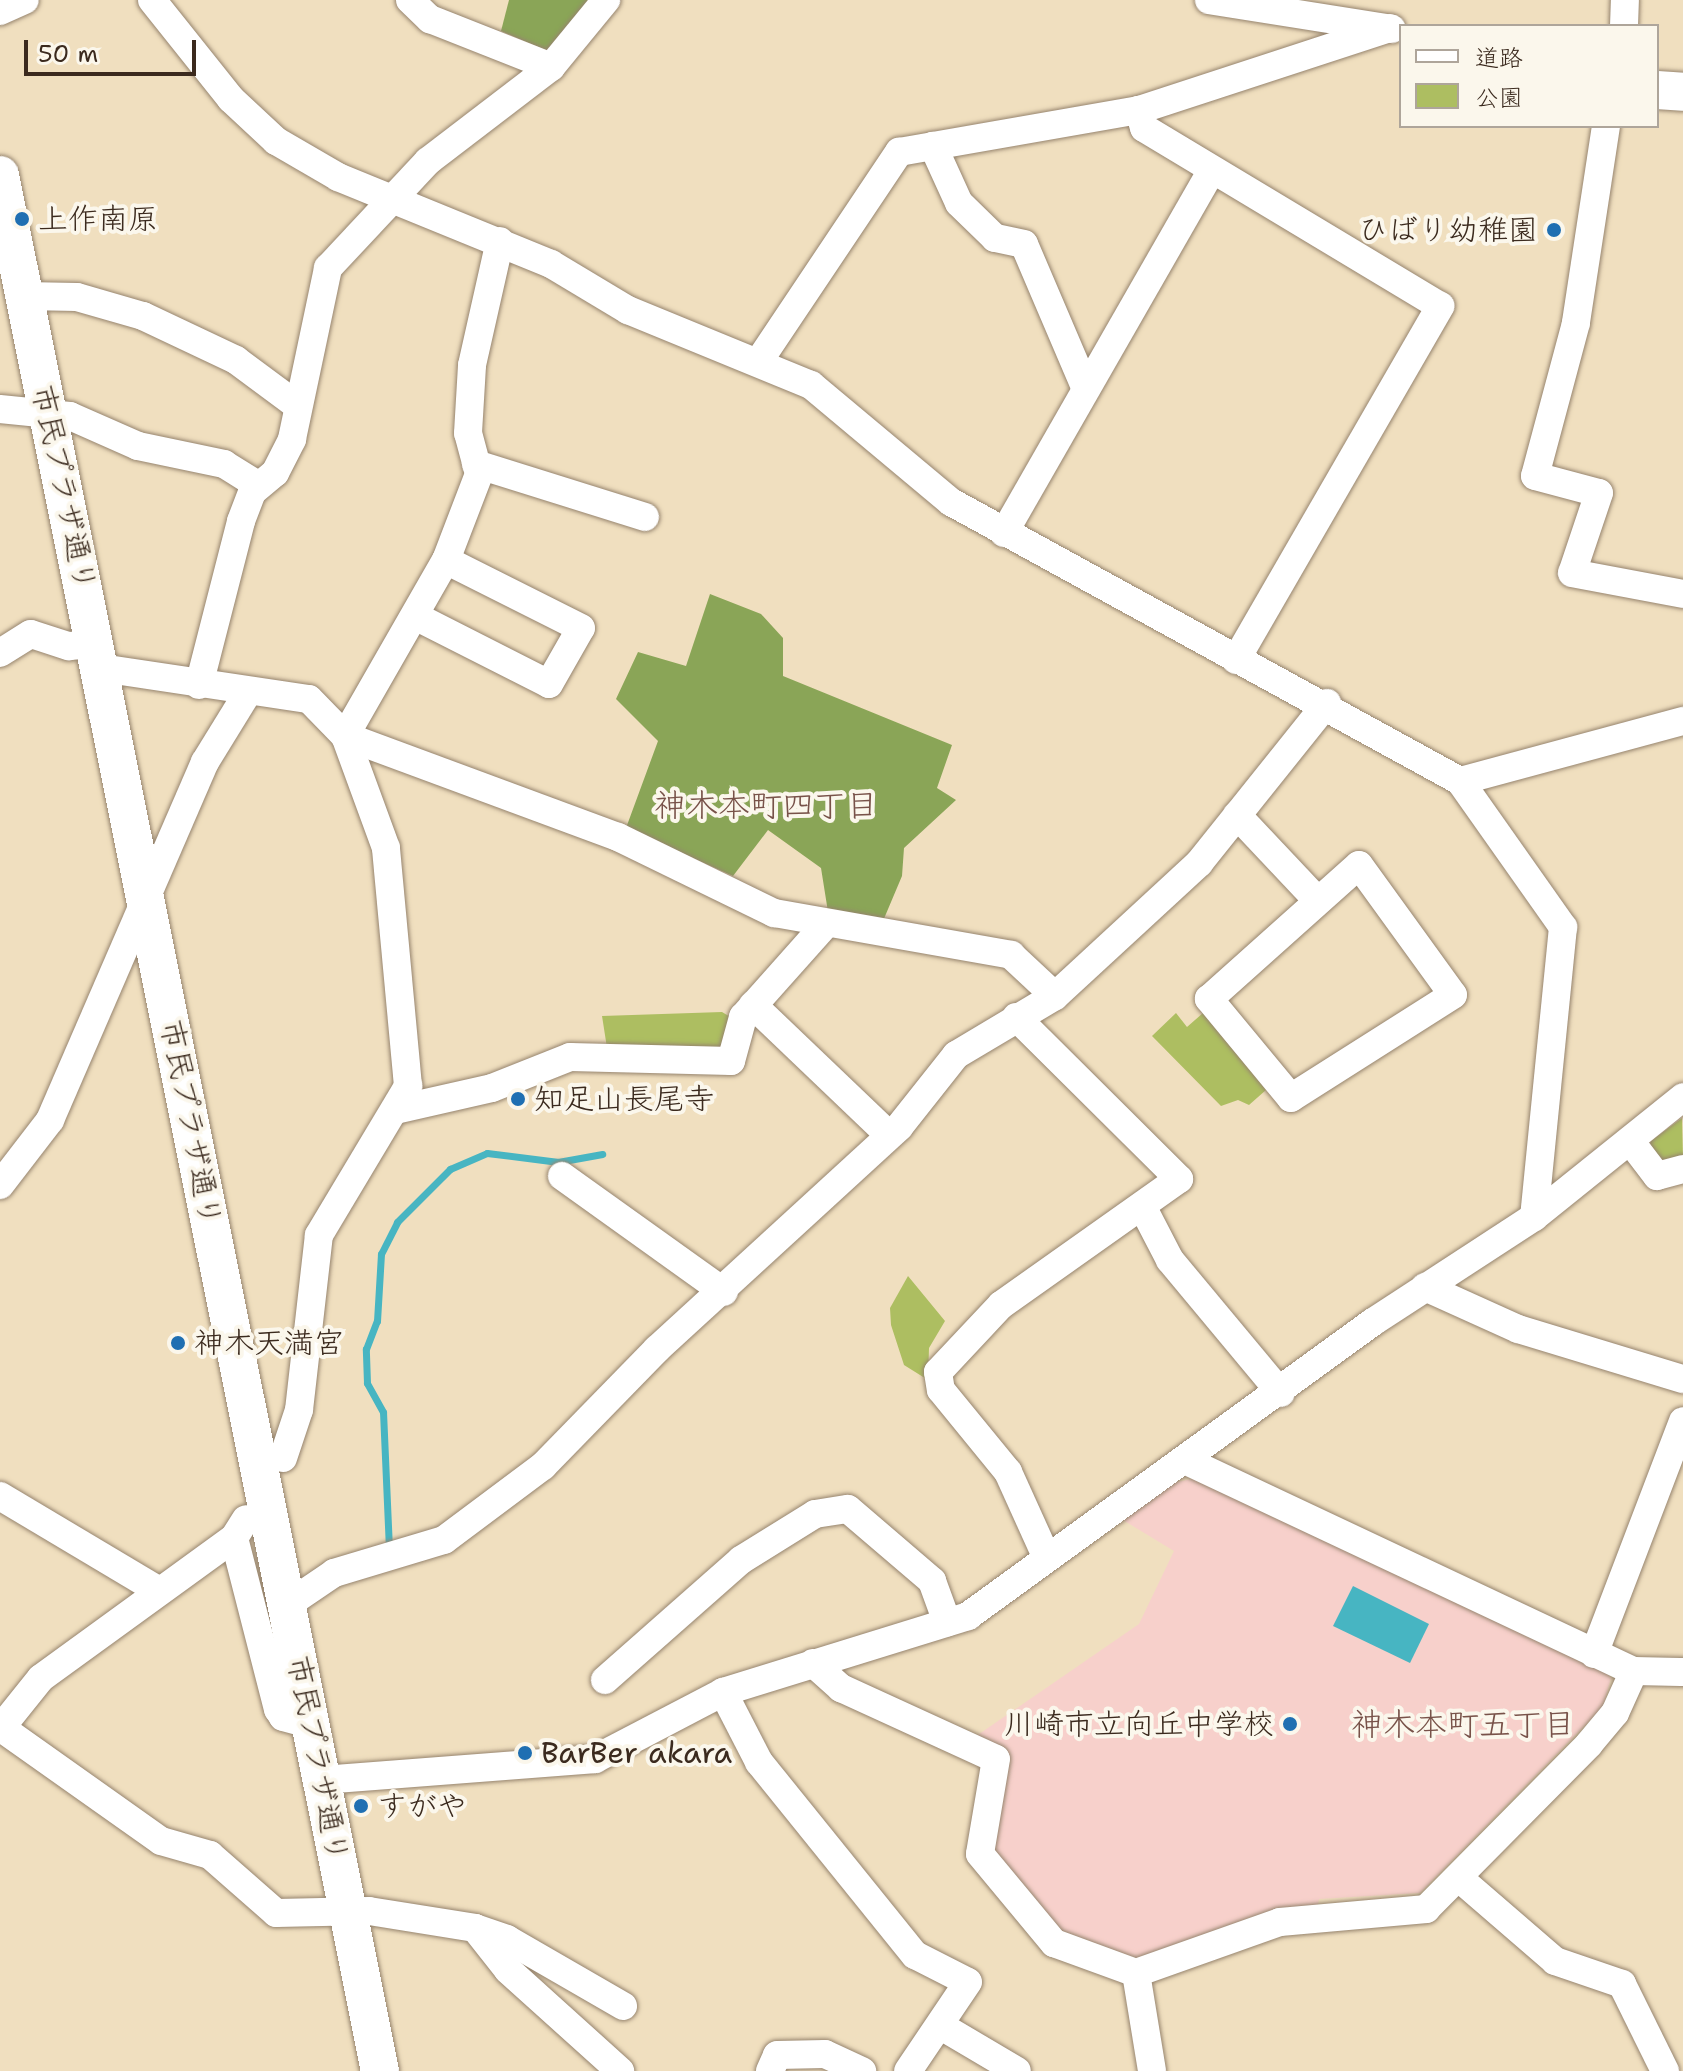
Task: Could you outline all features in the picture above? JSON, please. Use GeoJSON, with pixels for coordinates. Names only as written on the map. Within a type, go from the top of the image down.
{"type":"FeatureCollection","features":[{"type":"Feature","properties":{"kind":"street"},"geometry":{"type":"LineString","coordinates":[[0,11],[25,0]]}},
{"type":"Feature","properties":{"kind":"street"},"geometry":{"type":"LineString","coordinates":[[152,0],[231,99],[276,141],[387,197],[500,241],[628,310],[759,361],[811,385],[951,502],[1004,533],[1105,581],[1236,660],[1327,703],[1460,781],[1563,927],[1534,1217]]}},
{"type":"Feature","properties":{"kind":"street"},"geometry":{"type":"LineString","coordinates":[[410,0],[430,19],[551,67]]}},
{"type":"Feature","properties":{"kind":"street"},"geometry":{"type":"LineString","coordinates":[[199,685],[241,521],[257,485],[275,473],[292,439],[328,268],[372,227],[387,197],[551,67],[606,0]]}},
{"type":"Feature","properties":{"kind":"street"},"geometry":{"type":"LineString","coordinates":[[1209,0],[1395,29]]}},
{"type":"Feature","properties":{"kind":"street"},"geometry":{"type":"LineString","coordinates":[[1624,24],[1625,0]]}},
{"type":"Feature","properties":{"kind":"street"},"geometry":{"type":"LineString","coordinates":[[759,361],[899,152],[1139,110],[1395,29]]}},
{"type":"Feature","properties":{"kind":"street"},"geometry":{"type":"LineString","coordinates":[[1659,90],[1683,92]]}},
{"type":"Feature","properties":{"kind":"street"},"geometry":{"type":"LineString","coordinates":[[1139,110],[1144,128],[1440,306],[1236,660]]}},
{"type":"Feature","properties":{"kind":"street"},"geometry":{"type":"LineString","coordinates":[[1606,128],[1576,323],[1535,476],[1599,493],[1572,573],[1683,594]]}},
{"type":"Feature","properties":{"kind":"street"},"geometry":{"type":"LineString","coordinates":[[933,146],[959,203],[995,238],[1024,244],[1085,387]]}},
{"type":"Feature","properties":{"kind":"street"},"geometry":{"type":"LineString","coordinates":[[1004,533],[1212,170]]}},
{"type":"Feature","properties":{"kind":"street","name":"市民プラザ通り"},"geometry":{"type":"LineString","coordinates":[[0,175],[380,2071]]}},
{"type":"Feature","properties":{"kind":"street"},"geometry":{"type":"LineString","coordinates":[[345,736],[446,560],[476,464],[468,433],[472,365],[500,241]]}},
{"type":"Feature","properties":{"kind":"street"},"geometry":{"type":"LineString","coordinates":[[25,296],[77,297],[143,316],[236,360],[298,406]]}},
{"type":"Feature","properties":{"kind":"street"},"geometry":{"type":"LineString","coordinates":[[0,409],[49,410],[138,446],[224,464],[257,485]]}},
{"type":"Feature","properties":{"kind":"street"},"geometry":{"type":"LineString","coordinates":[[476,464],[645,517]]}},
{"type":"Feature","properties":{"kind":"street"},"geometry":{"type":"LineString","coordinates":[[415,616],[549,684],[581,628],[446,560]]}},
{"type":"Feature","properties":{"kind":"street"},"geometry":{"type":"LineString","coordinates":[[0,653],[31,634],[199,685],[309,699],[345,736],[386,848],[408,1086],[319,1235],[299,1410],[283,1458]]}},
{"type":"Feature","properties":{"kind":"street"},"geometry":{"type":"LineString","coordinates":[[0,1185],[50,1120],[217,737],[248,692]]}},
{"type":"Feature","properties":{"kind":"street"},"geometry":{"type":"LineString","coordinates":[[287,1605],[334,1573],[420,1553],[471,1522],[543,1466],[888,1134],[956,1055],[1055,996],[1199,863],[1327,703]]}},
{"type":"Feature","properties":{"kind":"street"},"geometry":{"type":"LineString","coordinates":[[1460,781],[1683,721]]}},
{"type":"Feature","properties":{"kind":"street"},"geometry":{"type":"LineString","coordinates":[[345,736],[618,837],[774,913],[825,925],[1011,955],[1055,996]]}},
{"type":"Feature","properties":{"kind":"street"},"geometry":{"type":"LineString","coordinates":[[1237,815],[1317,900]]}},
{"type":"Feature","properties":{"kind":"street"},"geometry":{"type":"LineString","coordinates":[[1359,865],[1453,995],[1291,1098],[1209,999],[1317,900],[1359,865]]}},
{"type":"Feature","properties":{"kind":"street"},"geometry":{"type":"LineString","coordinates":[[395,1110],[492,1088],[570,1057],[731,1061],[753,1005],[825,925]]}},
{"type":"Feature","properties":{"kind":"street"},"geometry":{"type":"LineString","coordinates":[[753,1005],[888,1134]]}},
{"type":"Feature","properties":{"kind":"street"},"geometry":{"type":"LineString","coordinates":[[1016,1017],[1179,1179],[1001,1305],[938,1372],[941,1390],[1008,1472],[1046,1556]]}},
{"type":"Feature","properties":{"kind":"street"},"geometry":{"type":"LineString","coordinates":[[323,1780],[595,1759],[723,1692],[968,1616],[1046,1556],[1189,1462],[1425,1287],[1534,1217],[1631,1142],[1683,1097]]}},
{"type":"Feature","properties":{"kind":"street"},"geometry":{"type":"LineString","coordinates":[[1631,1142],[1657,1176],[1683,1169]]}},
{"type":"Feature","properties":{"kind":"street"},"geometry":{"type":"LineString","coordinates":[[562,1176],[724,1292]]}},
{"type":"Feature","properties":{"kind":"street"},"geometry":{"type":"LineString","coordinates":[[1142,1206],[1170,1260],[1281,1393]]}},
{"type":"Feature","properties":{"kind":"street"},"geometry":{"type":"LineString","coordinates":[[1425,1287],[1518,1329],[1683,1379]]}},
{"type":"Feature","properties":{"kind":"street"},"geometry":{"type":"LineString","coordinates":[[1594,1654],[1683,1421]]}},
{"type":"Feature","properties":{"kind":"street"},"geometry":{"type":"LineString","coordinates":[[1189,1462],[1594,1654],[1634,1671],[1683,1672]]}},
{"type":"Feature","properties":{"kind":"street"},"geometry":{"type":"LineString","coordinates":[[0,1496],[156,1589]]}},
{"type":"Feature","properties":{"kind":"street"},"geometry":{"type":"LineString","coordinates":[[605,1680],[741,1560],[815,1514],[848,1509],[932,1581],[947,1622]]}},
{"type":"Feature","properties":{"kind":"street"},"geometry":{"type":"LineString","coordinates":[[312,1725],[278,1709],[240,1528],[41,1678],[0,1728],[161,1841],[210,1855],[276,1913],[348,1912],[475,1928],[507,1939],[623,2006]]}},
{"type":"Feature","properties":{"kind":"street"},"geometry":{"type":"LineString","coordinates":[[813,1663],[841,1688],[996,1759],[980,1854],[1054,1943],[1136,1973],[1280,1922],[1426,1909],[1615,1713],[1634,1671]]}},
{"type":"Feature","properties":{"kind":"street"},"geometry":{"type":"LineString","coordinates":[[723,1692],[759,1762],[915,1955],[968,1982],[908,2071]]}},
{"type":"Feature","properties":{"kind":"street"},"geometry":{"type":"LineString","coordinates":[[1459,1878],[1555,1961],[1622,1984],[1665,2071]]}},
{"type":"Feature","properties":{"kind":"street"},"geometry":{"type":"LineString","coordinates":[[475,1928],[501,1963],[620,2071]]}},
{"type":"Feature","properties":{"kind":"street"},"geometry":{"type":"LineString","coordinates":[[1136,1973],[1152,2071]]}},
{"type":"Feature","properties":{"kind":"street"},"geometry":{"type":"LineString","coordinates":[[941,2026],[1017,2071]]}},
{"type":"Feature","properties":{"kind":"street"},"geometry":{"type":"LineString","coordinates":[[770,2071],[777,2055],[825,2054],[862,2071]]}},
{"type":"Feature","properties":{"kind":"shaded area","name":"川崎市立向丘中学校"},"geometry":{"type":"Polygon","coordinates":[[[1207,1476],[1598,1664],[1611,1678],[1603,1707],[1420,1893],[1319,1899],[1317,1908],[1132,1967],[1060,1936],[989,1854],[998,1798],[969,1741],[1139,1624],[1174,1551],[1118,1517],[1167,1484],[1207,1476]]]}},
{"type":"Feature","properties":{"kind":"green space"},"geometry":{"type":"Polygon","coordinates":[[[509,0],[594,0],[552,53],[501,31],[509,0]]]}},
{"type":"Feature","properties":{"kind":"green space"},"geometry":{"type":"Polygon","coordinates":[[[710,594],[761,614],[783,638],[783,676],[952,745],[937,788],[956,800],[904,848],[902,876],[883,921],[828,912],[821,868],[768,830],[733,876],[626,828],[658,741],[616,699],[638,652],[686,666],[710,594]]]}},
{"type":"Feature","properties":{"kind":"green space"},"geometry":{"type":"Polygon","coordinates":[[[722,1012],[732,1018],[729,1041],[712,1052],[607,1048],[602,1016],[722,1012]]]}},
{"type":"Feature","properties":{"kind":"green space"},"geometry":{"type":"Polygon","coordinates":[[[1176,1013],[1187,1027],[1203,1013],[1266,1090],[1249,1105],[1238,1100],[1221,1106],[1152,1036],[1176,1013]]]}},
{"type":"Feature","properties":{"kind":"green space"},"geometry":{"type":"Polygon","coordinates":[[[1682,1118],[1683,1159],[1665,1164],[1649,1152],[1651,1141],[1682,1118]]]}},
{"type":"Feature","properties":{"kind":"green space"},"geometry":{"type":"Polygon","coordinates":[[[908,1276],[945,1321],[929,1348],[928,1380],[904,1365],[891,1325],[890,1308],[908,1276]]]}},
{"type":"Feature","properties":{"kind":"water"},"geometry":{"type":"Polygon","coordinates":[[[1353,1586],[1429,1624],[1410,1663],[1333,1626],[1353,1586]]]}},
{"type":"Feature","properties":{"kind":"waterway"},"geometry":{"type":"LineString","coordinates":[[389,1549],[383,1412],[367,1383],[366,1349],[377,1321],[381,1254],[397,1222],[450,1169],[487,1153],[558,1162],[602,1154]]}},
{"type":"Feature","properties":{"kind":"place","name":"上作南原"},"geometry":{"type":"Point","coordinates":[22,219]}},
{"type":"Feature","properties":{"kind":"place","name":"ひばり幼稚園"},"geometry":{"type":"Point","coordinates":[1554,230]}},
{"type":"Feature","properties":{"kind":"place","name":"知足山長尾寺"},"geometry":{"type":"Point","coordinates":[518,1099]}},
{"type":"Feature","properties":{"kind":"place","name":"神木天満宮"},"geometry":{"type":"Point","coordinates":[178,1343]}},
{"type":"Feature","properties":{"kind":"place","name":"川崎市立向丘中学校"},"geometry":{"type":"Point","coordinates":[1290,1724]}},
{"type":"Feature","properties":{"kind":"place","name":"BarBer akara"},"geometry":{"type":"Point","coordinates":[525,1753]}},
{"type":"Feature","properties":{"kind":"place","name":"すがや"},"geometry":{"type":"Point","coordinates":[361,1806]}},
{"type":"Feature","properties":{"kind":"district","name":"神木本町四丁目"},"geometry":{"type":"Point","coordinates":[766,805]}},
{"type":"Feature","properties":{"kind":"district","name":"神木本町五丁目"},"geometry":{"type":"Point","coordinates":[1463,1724]}}]}
